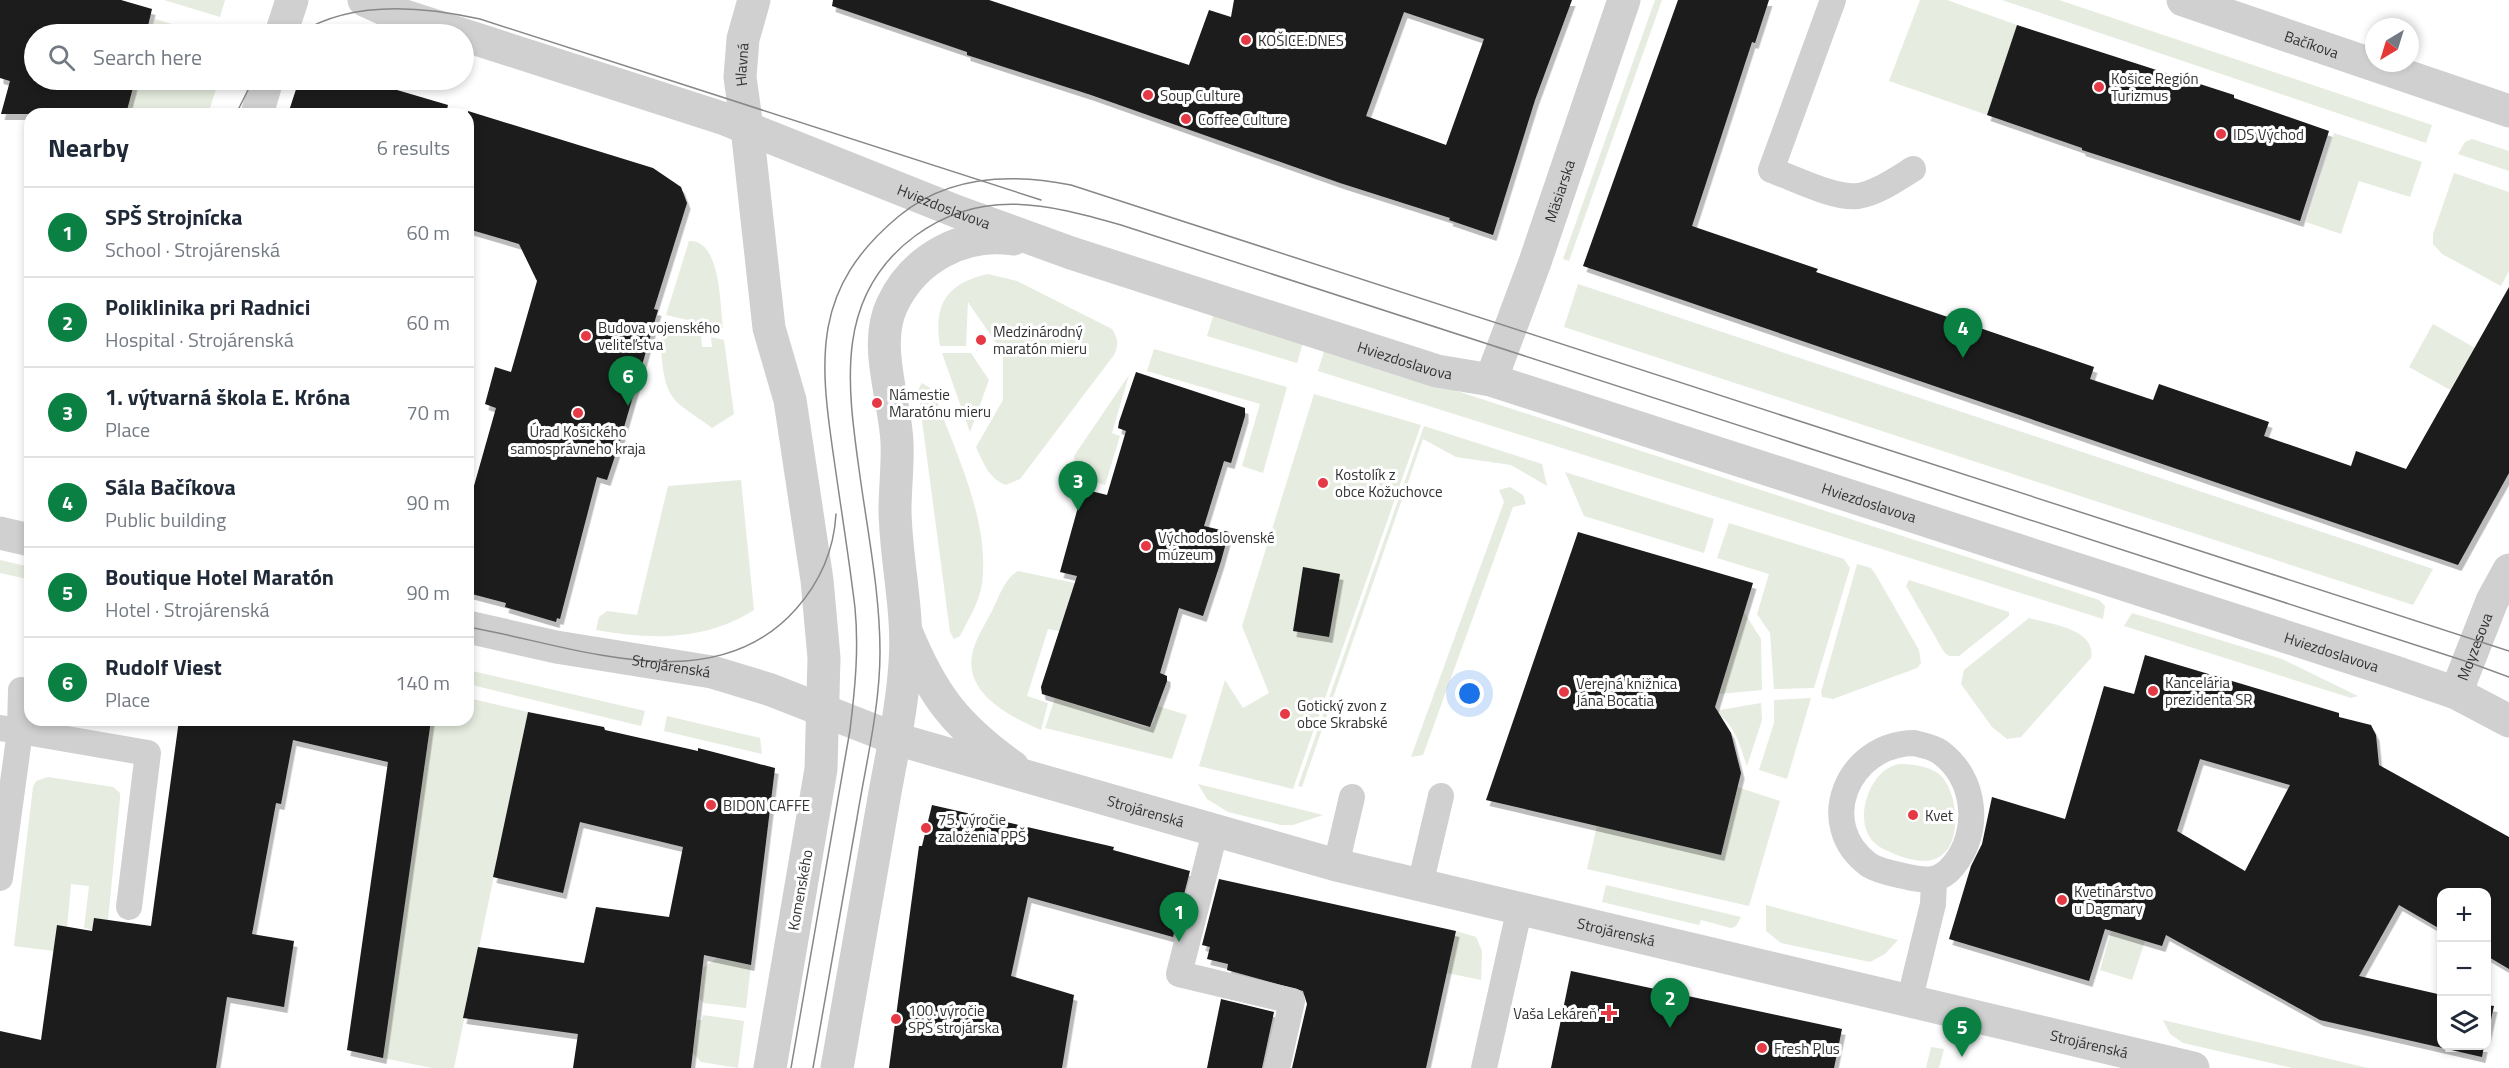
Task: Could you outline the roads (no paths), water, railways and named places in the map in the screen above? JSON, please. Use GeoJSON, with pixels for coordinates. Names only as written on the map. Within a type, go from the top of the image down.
{"type":"FeatureCollection","features":[{"type":"Feature","properties":{"kind":"street"},"geometry":{"type":"LineString","coordinates":[[284,24],[292,0]]}},
{"type":"Feature","properties":{"kind":"street","name":"Hviezdoslavova"},"geometry":{"type":"LineString","coordinates":[[364,0],[386,10],[431,24]]}},
{"type":"Feature","properties":{"kind":"street","name":"Hlavná"},"geometry":{"type":"LineString","coordinates":[[747,128],[740,77],[743,39],[754,0]]}},
{"type":"Feature","properties":{"kind":"street","name":"Mäsiarska"},"geometry":{"type":"LineString","coordinates":[[1491,380],[1535,262],[1624,0]]}},
{"type":"Feature","properties":{"kind":"street","name":"Bačíkova"},"geometry":{"type":"LineString","coordinates":[[2183,0],[2509,111]]}},
{"type":"Feature","properties":{"kind":"street","name":"Hviezdoslavova"},"geometry":{"type":"LineString","coordinates":[[474,38],[622,84],[747,128],[958,212],[1071,253],[1437,371],[1491,380],[2456,693],[2509,721]]}},
{"type":"Feature","properties":{"kind":"street"},"geometry":{"type":"LineString","coordinates":[[259,108],[264,90]]}},
{"type":"Feature","properties":{"kind":"street"},"geometry":{"type":"LineString","coordinates":[[747,128],[769,328],[790,400],[817,580],[824,658],[824,711]]}},
{"type":"Feature","properties":{"kind":"street"},"geometry":{"type":"LineString","coordinates":[[837,1068],[896,739],[905,662],[906,631],[895,512],[897,442],[885,326],[892,305],[920,268],[959,243],[994,237],[1071,253]]}},
{"type":"Feature","properties":{"kind":"street"},"geometry":{"type":"LineString","coordinates":[[0,533],[24,539]]}},
{"type":"Feature","properties":{"kind":"street","name":"Moyzesova"},"geometry":{"type":"LineString","coordinates":[[2456,693],[2492,601],[2509,570]]}},
{"type":"Feature","properties":{"kind":"street","name":"Strojárenská"},"geometry":{"type":"LineString","coordinates":[[474,628],[556,647],[712,672],[771,690],[896,739],[1336,865],[2193,1068]]}},
{"type":"Feature","properties":{"kind":"street","name":"Strojárenská"},"geometry":{"type":"LineString","coordinates":[[906,631],[924,673],[943,703],[961,724],[1012,766],[1042,780]]}},
{"type":"Feature","properties":{"kind":"street","name":"Komenského"},"geometry":{"type":"LineString","coordinates":[[770,1068],[821,769],[824,711]]}},
{"type":"Feature","properties":{"kind":"lane"},"geometry":{"type":"LineString","coordinates":[[1833,0],[1772,170],[1842,195],[1857,196],[1871,192],[1913,169]]}},
{"type":"Feature","properties":{"kind":"lane"},"geometry":{"type":"LineString","coordinates":[[0,878],[10,729],[21,690]]}},
{"type":"Feature","properties":{"kind":"lane"},"geometry":{"type":"LineString","coordinates":[[10,729],[148,753],[129,907]]}},
{"type":"Feature","properties":{"kind":"lane"},"geometry":{"type":"LineString","coordinates":[[1914,743],[1940,752],[1954,768],[1970,796],[1972,824],[1969,838],[1954,866],[1934,881],[1891,873],[1871,866],[1851,847],[1846,836],[1842,803],[1852,776],[1875,752],[1894,744],[1914,743]]}},
{"type":"Feature","properties":{"kind":"lane"},"geometry":{"type":"LineString","coordinates":[[1420,885],[1441,796]]}},
{"type":"Feature","properties":{"kind":"lane"},"geometry":{"type":"LineString","coordinates":[[1336,865],[1352,797]]}},
{"type":"Feature","properties":{"kind":"lane"},"geometry":{"type":"LineString","coordinates":[[1215,832],[1179,974],[1292,1001],[1277,1068]]}},
{"type":"Feature","properties":{"kind":"lane"},"geometry":{"type":"LineString","coordinates":[[1909,1002],[1933,904],[1934,881]]}},
{"type":"Feature","properties":{"kind":"lane"},"geometry":{"type":"LineString","coordinates":[[1484,1068],[1520,908]]}},
{"type":"Feature","properties":{"kind":"tram line"},"geometry":{"type":"LineString","coordinates":[[316,24],[340,15],[387,9],[434,11],[480,19],[1041,200]]}},
{"type":"Feature","properties":{"kind":"tram line"},"geometry":{"type":"LineString","coordinates":[[239,108],[248,90]]}},
{"type":"Feature","properties":{"kind":"tram line"},"geometry":{"type":"LineString","coordinates":[[791,1068],[850,730],[856,669],[855,608],[826,389],[825,357],[828,327],[836,298],[850,270],[871,243],[899,216],[918,202],[959,185],[1003,179],[1026,179],[1071,185],[2509,651]]}},
{"type":"Feature","properties":{"kind":"tram line"},"geometry":{"type":"LineString","coordinates":[[813,1068],[878,693],[879,629],[851,405],[852,342],[859,313],[871,285],[889,259],[915,236],[940,221],[965,211],[990,205],[1041,206],[1121,225],[2509,677]]}},
{"type":"Feature","properties":{"kind":"tram line"},"geometry":{"type":"LineString","coordinates":[[474,628],[596,654],[640,660],[683,661],[724,654],[762,638],[805,599],[819,576],[829,552],[836,514]]}},
{"type":"Feature","properties":{"kind":"place","name":"KOŠICE:DNES"},"geometry":{"type":"Point","coordinates":[1246,40]}},
{"type":"Feature","properties":{"kind":"place","name":"Košice Región Turizmus"},"geometry":{"type":"Point","coordinates":[2099,87]}},
{"type":"Feature","properties":{"kind":"place","name":"Soup Culture"},"geometry":{"type":"Point","coordinates":[1148,95]}},
{"type":"Feature","properties":{"kind":"place","name":"Coffee Culture"},"geometry":{"type":"Point","coordinates":[1186,119]}},
{"type":"Feature","properties":{"kind":"place","name":"IDS Východ"},"geometry":{"type":"Point","coordinates":[2221,134]}},
{"type":"Feature","properties":{"kind":"place","name":"Budova vojenského veliteľstva"},"geometry":{"type":"Point","coordinates":[586,336]}},
{"type":"Feature","properties":{"kind":"place","name":"Medzinárodný maratón mieru"},"geometry":{"type":"Point","coordinates":[981,340]}},
{"type":"Feature","properties":{"kind":"place","name":"Sála Bačíkova"},"geometry":{"type":"Point","coordinates":[1963,358]}},
{"type":"Feature","properties":{"kind":"place","name":"Námestie Maratónu mieru"},"geometry":{"type":"Point","coordinates":[877,403]}},
{"type":"Feature","properties":{"kind":"place","name":"Rudolf Viest"},"geometry":{"type":"Point","coordinates":[628,406]}},
{"type":"Feature","properties":{"kind":"place","name":"Úrad Košického samosprávneho kraja"},"geometry":{"type":"Point","coordinates":[578,413]}},
{"type":"Feature","properties":{"kind":"place","name":"Kostolík z obce Kožuchovce"},"geometry":{"type":"Point","coordinates":[1323,483]}},
{"type":"Feature","properties":{"kind":"place","name":"1. výtvarná škola E. Króna"},"geometry":{"type":"Point","coordinates":[1078,511]}},
{"type":"Feature","properties":{"kind":"place","name":"Východoslovenské múzeum"},"geometry":{"type":"Point","coordinates":[1146,546]}},
{"type":"Feature","properties":{"kind":"place","name":"Kancelária prezidenta SR"},"geometry":{"type":"Point","coordinates":[2153,691]}},
{"type":"Feature","properties":{"kind":"place","name":"Verejná knižnica Jána Bocatia"},"geometry":{"type":"Point","coordinates":[1564,692]}},
{"type":"Feature","properties":{"kind":"place","name":"Gotický zvon z obce Skrabské"},"geometry":{"type":"Point","coordinates":[1285,714]}},
{"type":"Feature","properties":{"kind":"place","name":"BIDON CAFFE"},"geometry":{"type":"Point","coordinates":[711,805]}},
{"type":"Feature","properties":{"kind":"place","name":"Kvet"},"geometry":{"type":"Point","coordinates":[1913,815]}},
{"type":"Feature","properties":{"kind":"place","name":"75. výročie založenia PPŠ"},"geometry":{"type":"Point","coordinates":[926,828]}},
{"type":"Feature","properties":{"kind":"place","name":"Kvetinárstvo u Dagmary"},"geometry":{"type":"Point","coordinates":[2062,900]}},
{"type":"Feature","properties":{"kind":"place","name":"SPŠ Strojnícka"},"geometry":{"type":"Point","coordinates":[1179,942]}},
{"type":"Feature","properties":{"kind":"place","name":"Vaša Lekáreň"},"geometry":{"type":"Point","coordinates":[1609,1013]}},
{"type":"Feature","properties":{"kind":"place","name":"100. výročie SPŠ strojárska"},"geometry":{"type":"Point","coordinates":[896,1019]}},
{"type":"Feature","properties":{"kind":"place","name":"Poliklinika pri Radnici"},"geometry":{"type":"Point","coordinates":[1670,1028]}},
{"type":"Feature","properties":{"kind":"place","name":"Fresh Plus"},"geometry":{"type":"Point","coordinates":[1762,1048]}},
{"type":"Feature","properties":{"kind":"place","name":"Boutique Hotel Maratón"},"geometry":{"type":"Point","coordinates":[1962,1057]}}]}
